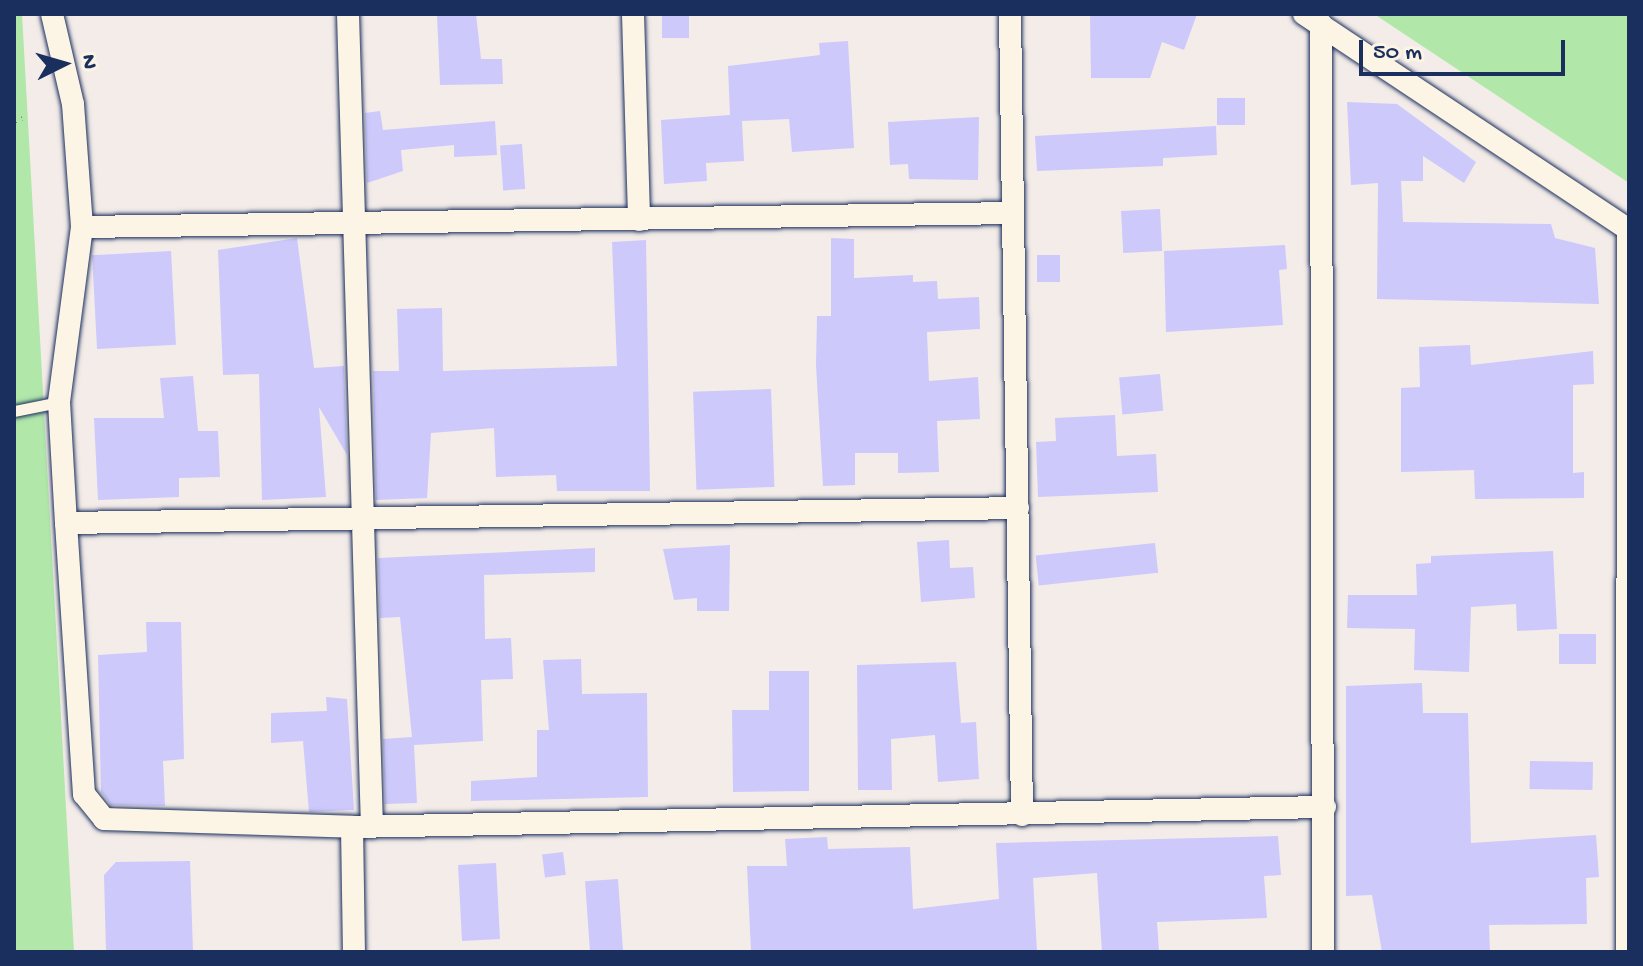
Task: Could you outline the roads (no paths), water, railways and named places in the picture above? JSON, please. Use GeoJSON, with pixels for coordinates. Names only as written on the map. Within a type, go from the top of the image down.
{"type":"FeatureCollection","features":[{"type":"Feature","properties":{"kind":"street"},"geometry":{"type":"LineString","coordinates":[[52,14],[73,104],[82,227],[59,402],[84,794],[92,808],[121,825],[362,827],[1325,807]]}},
{"type":"Feature","properties":{"kind":"street"},"geometry":{"type":"LineString","coordinates":[[348,14],[358,224],[364,519],[362,827],[354,952]]}},
{"type":"Feature","properties":{"kind":"street"},"geometry":{"type":"LineString","coordinates":[[633,14],[639,220]]}},
{"type":"Feature","properties":{"kind":"street"},"geometry":{"type":"LineString","coordinates":[[1010,14],[1022,815]]}},
{"type":"Feature","properties":{"kind":"street"},"geometry":{"type":"LineString","coordinates":[[1312,19],[1628,230],[1627,952]]}},
{"type":"Feature","properties":{"kind":"street"},"geometry":{"type":"LineString","coordinates":[[1312,19],[1325,807],[1323,952]]}},
{"type":"Feature","properties":{"kind":"street"},"geometry":{"type":"LineString","coordinates":[[82,227],[1013,213]]}},
{"type":"Feature","properties":{"kind":"street"},"geometry":{"type":"LineString","coordinates":[[66,523],[1018,508]]}},
{"type":"Feature","properties":{"kind":"lane"},"geometry":{"type":"LineString","coordinates":[[14,411],[59,402]]}}]}
